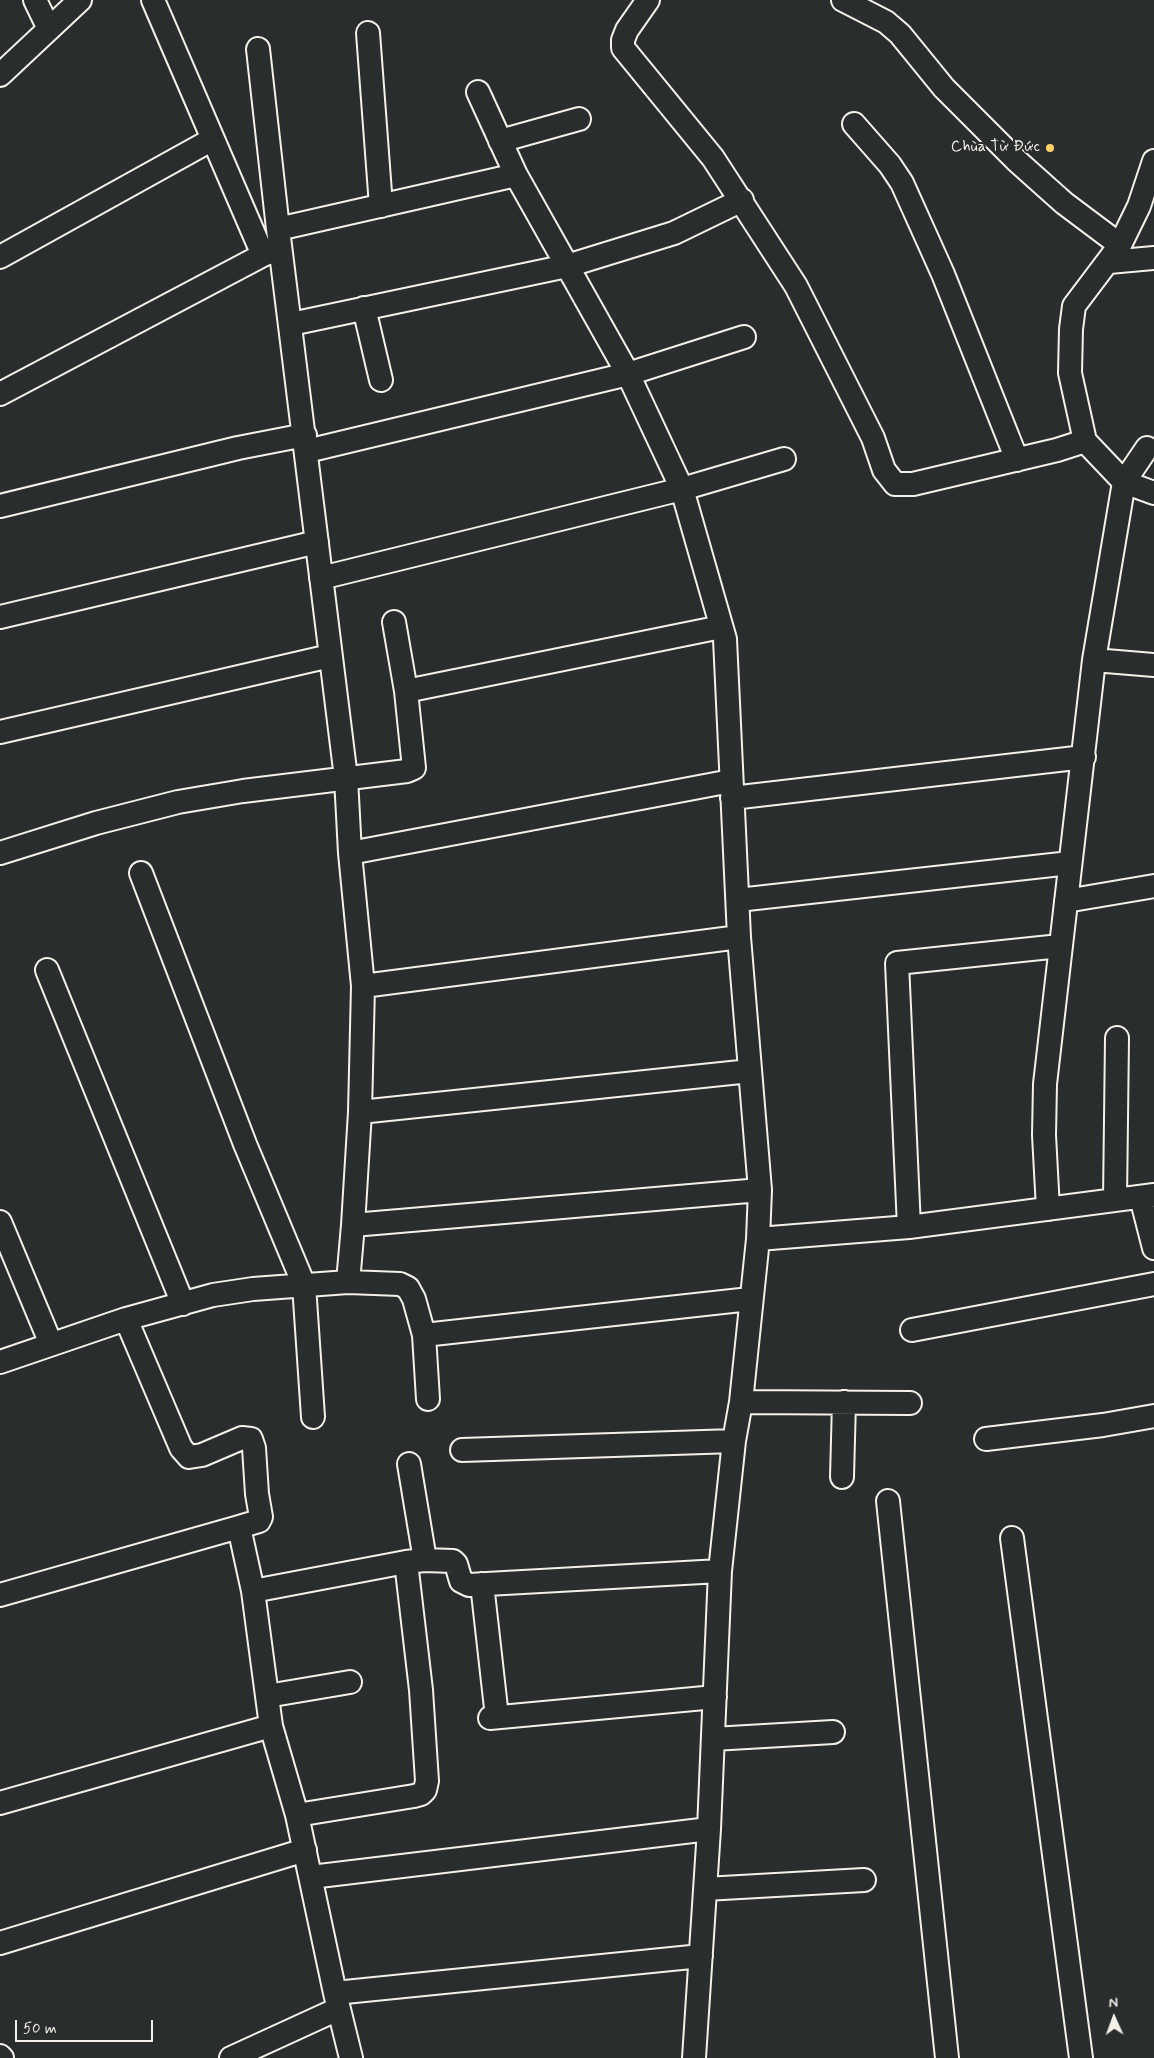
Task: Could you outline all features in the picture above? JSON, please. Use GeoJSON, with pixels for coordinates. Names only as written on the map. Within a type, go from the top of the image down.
{"type":"FeatureCollection","features":[{"type":"Feature","properties":{"kind":"street"},"geometry":{"type":"LineString","coordinates":[[35,0],[49,29]]}},
{"type":"Feature","properties":{"kind":"street"},"geometry":{"type":"LineString","coordinates":[[0,75],[80,0]]}},
{"type":"Feature","properties":{"kind":"street"},"geometry":{"type":"LineString","coordinates":[[153,0],[213,139],[274,244]]}},
{"type":"Feature","properties":{"kind":"street"},"geometry":{"type":"LineString","coordinates":[[648,0],[628,30],[623,40],[623,48],[714,158],[796,286],[873,438],[884,470],[896,484],[913,484],[1017,460],[1085,441]]}},
{"type":"Feature","properties":{"kind":"street"},"geometry":{"type":"LineString","coordinates":[[843,0],[886,22],[900,34],[944,88],[1017,161],[1064,203],[1115,253],[1154,258]]}},
{"type":"Feature","properties":{"kind":"street"},"geometry":{"type":"LineString","coordinates":[[368,33],[380,206]]}},
{"type":"Feature","properties":{"kind":"street"},"geometry":{"type":"LineString","coordinates":[[258,49],[274,244],[291,324],[346,778],[350,853],[363,986],[360,1112],[348,1282]]}},
{"type":"Feature","properties":{"kind":"street"},"geometry":{"type":"LineString","coordinates":[[478,92],[516,175],[628,374],[682,489],[725,639],[739,938],[760,1190],[758,1239],[750,1299],[741,1402],[734,1441],[720,1570],[709,1829],[694,2058]]}},
{"type":"Feature","properties":{"kind":"street"},"geometry":{"type":"LineString","coordinates":[[500,141],[579,119]]}},
{"type":"Feature","properties":{"kind":"street"},"geometry":{"type":"LineString","coordinates":[[854,124],[890,165],[902,183],[942,274],[1017,460]]}},
{"type":"Feature","properties":{"kind":"street"},"geometry":{"type":"LineString","coordinates":[[0,257],[213,139]]}},
{"type":"Feature","properties":{"kind":"street"},"geometry":{"type":"LineString","coordinates":[[1154,160],[1139,206],[1115,253],[1074,306],[1071,329],[1070,373],[1085,441],[1124,482],[1154,493]]}},
{"type":"Feature","properties":{"kind":"street"},"geometry":{"type":"LineString","coordinates":[[0,394],[274,244],[380,206],[516,175]]}},
{"type":"Feature","properties":{"kind":"street"},"geometry":{"type":"LineString","coordinates":[[291,324],[567,266],[674,233],[742,200]]}},
{"type":"Feature","properties":{"kind":"street"},"geometry":{"type":"LineString","coordinates":[[364,308],[381,380]]}},
{"type":"Feature","properties":{"kind":"street"},"geometry":{"type":"LineString","coordinates":[[0,506],[238,448],[306,443],[628,374],[744,337]]}},
{"type":"Feature","properties":{"kind":"street"},"geometry":{"type":"LineString","coordinates":[[1048,1209],[1044,1135],[1045,1084],[1094,660],[1124,482],[1147,448]]}},
{"type":"Feature","properties":{"kind":"street"},"geometry":{"type":"LineString","coordinates":[[321,578],[682,489],[784,459]]}},
{"type":"Feature","properties":{"kind":"street"},"geometry":{"type":"LineString","coordinates":[[0,617],[317,542]]}},
{"type":"Feature","properties":{"kind":"street"},"geometry":{"type":"LineString","coordinates":[[0,853],[96,823],[178,802],[243,791],[407,771],[414,768],[406,692],[394,622]]}},
{"type":"Feature","properties":{"kind":"street"},"geometry":{"type":"LineString","coordinates":[[406,692],[721,627]]}},
{"type":"Feature","properties":{"kind":"street"},"geometry":{"type":"LineString","coordinates":[[0,732],[330,656]]}},
{"type":"Feature","properties":{"kind":"street"},"geometry":{"type":"LineString","coordinates":[[1094,660],[1154,665]]}},
{"type":"Feature","properties":{"kind":"street"},"geometry":{"type":"LineString","coordinates":[[350,853],[731,790],[1084,757]]}},
{"type":"Feature","properties":{"kind":"street"},"geometry":{"type":"LineString","coordinates":[[738,900],[1070,863]]}},
{"type":"Feature","properties":{"kind":"street"},"geometry":{"type":"LineString","coordinates":[[141,873],[245,1144],[304,1285],[313,1417]]}},
{"type":"Feature","properties":{"kind":"street"},"geometry":{"type":"LineString","coordinates":[[1066,901],[1154,886]]}},
{"type":"Feature","properties":{"kind":"street"},"geometry":{"type":"LineString","coordinates":[[363,986],[739,938]]}},
{"type":"Feature","properties":{"kind":"street"},"geometry":{"type":"LineString","coordinates":[[909,1227],[897,962],[1060,946]]}},
{"type":"Feature","properties":{"kind":"street"},"geometry":{"type":"LineString","coordinates":[[47,970],[183,1304]]}},
{"type":"Feature","properties":{"kind":"street"},"geometry":{"type":"LineString","coordinates":[[1115,1200],[1117,1038]]}},
{"type":"Feature","properties":{"kind":"street"},"geometry":{"type":"LineString","coordinates":[[360,1112],[750,1071]]}},
{"type":"Feature","properties":{"kind":"street"},"geometry":{"type":"LineString","coordinates":[[353,1226],[760,1190]]}},
{"type":"Feature","properties":{"kind":"street"},"geometry":{"type":"LineString","coordinates":[[758,1239],[909,1227],[1147,1196],[1154,1248]]}},
{"type":"Feature","properties":{"kind":"street"},"geometry":{"type":"LineString","coordinates":[[0,1222],[51,1344]]}},
{"type":"Feature","properties":{"kind":"street"},"geometry":{"type":"LineString","coordinates":[[0,1362],[126,1319],[230,1291],[348,1282],[400,1284],[408,1288],[414,1298],[424,1336],[428,1399]]}},
{"type":"Feature","properties":{"kind":"street"},"geometry":{"type":"LineString","coordinates":[[912,1330],[1154,1284]]}},
{"type":"Feature","properties":{"kind":"street"},"geometry":{"type":"LineString","coordinates":[[424,1336],[750,1299]]}},
{"type":"Feature","properties":{"kind":"street"},"geometry":{"type":"LineString","coordinates":[[0,1594],[259,1521],[261,1517],[257,1494],[254,1448],[251,1439],[242,1438],[202,1455],[189,1457],[180,1448],[126,1319]]}},
{"type":"Feature","properties":{"kind":"street"},"geometry":{"type":"LineString","coordinates":[[741,1402],[910,1402]]}},
{"type":"Feature","properties":{"kind":"street"},"geometry":{"type":"LineString","coordinates":[[842,1477],[844,1402]]}},
{"type":"Feature","properties":{"kind":"street"},"geometry":{"type":"LineString","coordinates":[[986,1439],[1103,1425],[1154,1416]]}},
{"type":"Feature","properties":{"kind":"street"},"geometry":{"type":"LineString","coordinates":[[462,1450],[734,1441]]}},
{"type":"Feature","properties":{"kind":"street"},"geometry":{"type":"LineString","coordinates":[[297,1815],[414,1796],[421,1794],[425,1790],[427,1781],[409,1464]]}},
{"type":"Feature","properties":{"kind":"street"},"geometry":{"type":"LineString","coordinates":[[888,1501],[947,2058]]}},
{"type":"Feature","properties":{"kind":"street"},"geometry":{"type":"LineString","coordinates":[[238,1527],[253,1591],[271,1726],[297,1815],[312,1877],[336,2001],[351,2058]]}},
{"type":"Feature","properties":{"kind":"street"},"geometry":{"type":"LineString","coordinates":[[1012,1538],[1081,2058]]}},
{"type":"Feature","properties":{"kind":"street"},"geometry":{"type":"LineString","coordinates":[[253,1591],[416,1561],[453,1561],[456,1564],[460,1578],[465,1584],[720,1570]]}},
{"type":"Feature","properties":{"kind":"street"},"geometry":{"type":"LineString","coordinates":[[482,1584],[494,1718],[715,1697]]}},
{"type":"Feature","properties":{"kind":"street"},"geometry":{"type":"LineString","coordinates":[[267,1696],[350,1682]]}},
{"type":"Feature","properties":{"kind":"street"},"geometry":{"type":"LineString","coordinates":[[0,1803],[271,1726]]}},
{"type":"Feature","properties":{"kind":"street"},"geometry":{"type":"LineString","coordinates":[[713,1739],[833,1732]]}},
{"type":"Feature","properties":{"kind":"street"},"geometry":{"type":"LineString","coordinates":[[312,1877],[709,1829]]}},
{"type":"Feature","properties":{"kind":"street"},"geometry":{"type":"LineString","coordinates":[[0,1943],[305,1850]]}},
{"type":"Feature","properties":{"kind":"street"},"geometry":{"type":"LineString","coordinates":[[705,1889],[864,1880]]}},
{"type":"Feature","properties":{"kind":"street"},"geometry":{"type":"LineString","coordinates":[[231,2058],[336,2001],[701,1956]]}},
{"type":"Feature","properties":{"kind":"place","name":"Chùa Từ Đức"},"geometry":{"type":"Point","coordinates":[1050,148]}}]}
